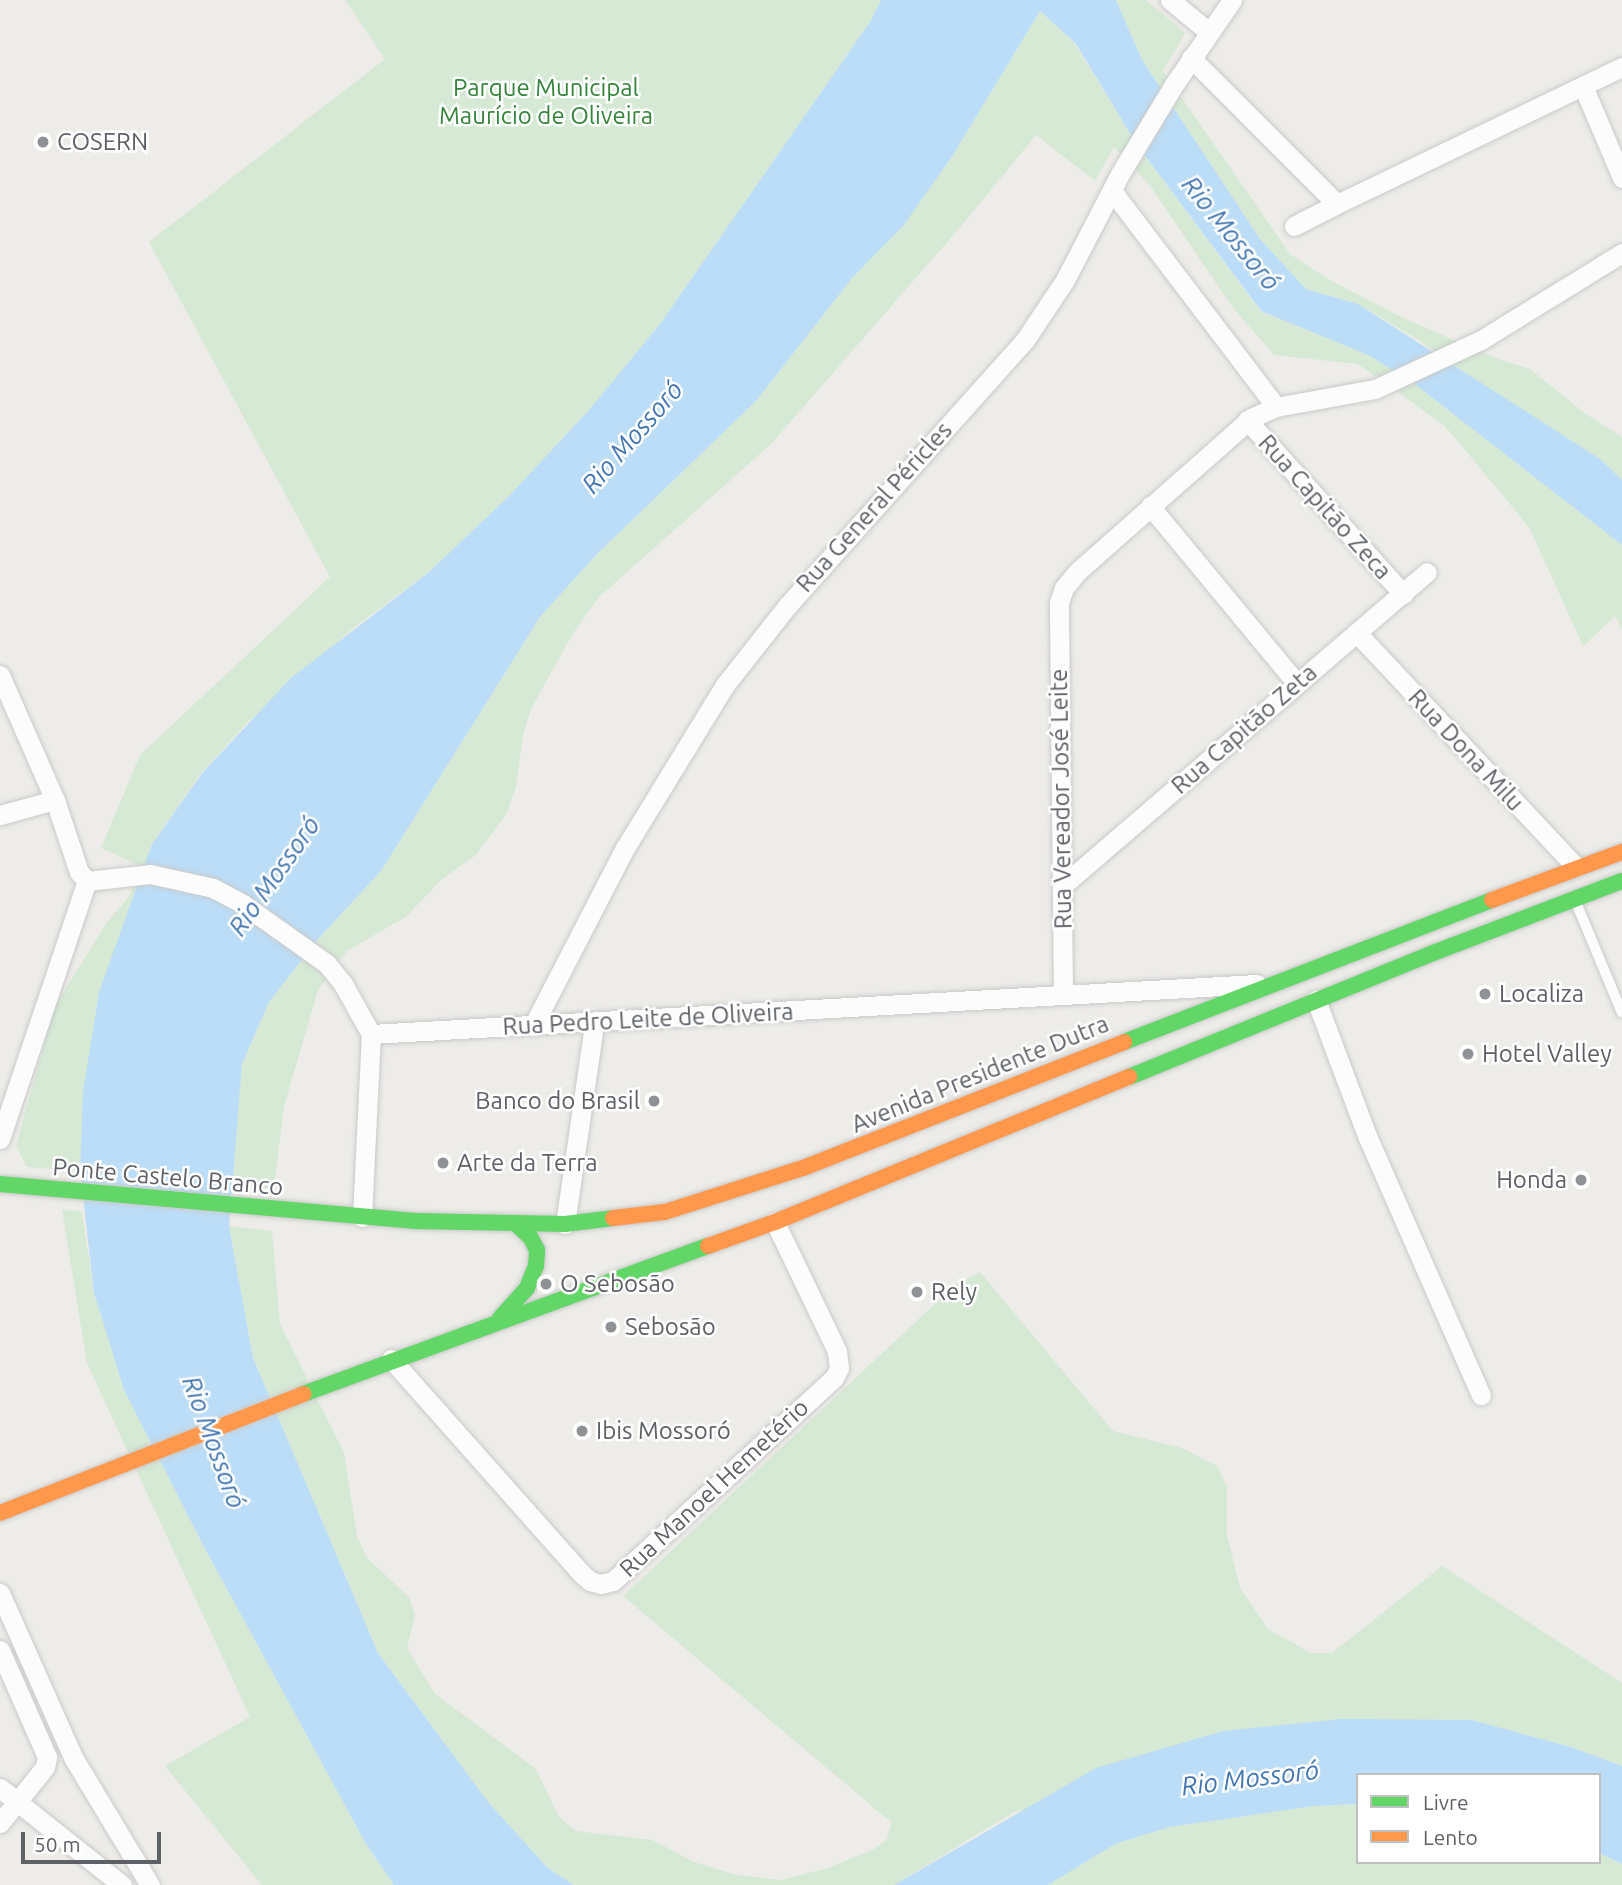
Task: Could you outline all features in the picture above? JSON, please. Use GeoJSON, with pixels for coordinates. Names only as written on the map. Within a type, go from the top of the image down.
{"type":"FeatureCollection","features":[{"type":"Feature","properties":{"kind":"main road","name":"Avenida Presidente Dutra"},"geometry":{"type":"LineString","coordinates":[[0,1513],[358,1371],[775,1222],[811,1186],[1272,984],[1576,867],[1622,852]]}},
{"type":"Feature","properties":{"kind":"main road","name":"Avenida Presidente Dutra"},"geometry":{"type":"LineString","coordinates":[[331,1215],[565,1224],[665,1212],[811,1186],[1316,1000],[1622,881]]}},
{"type":"Feature","properties":{"kind":"main road"},"geometry":{"type":"LineString","coordinates":[[1423,925],[1433,953]]}},
{"type":"Feature","properties":{"kind":"main road","name":"Ponte Castelo Branco"},"geometry":{"type":"LineString","coordinates":[[0,1184],[331,1215]]}},
{"type":"Feature","properties":{"kind":"main road"},"geometry":{"type":"LineString","coordinates":[[496,1321],[527,1289],[536,1266],[537,1250],[531,1238],[515,1223]]}},
{"type":"Feature","properties":{"kind":"street"},"geometry":{"type":"LineString","coordinates":[[1170,0],[1209,32]]}},
{"type":"Feature","properties":{"kind":"street","name":"Rua General Péricles"},"geometry":{"type":"LineString","coordinates":[[533,1026],[625,848],[689,740],[743,660],[839,546],[1026,340],[1065,280],[1116,183],[1175,83],[1232,0]]}},
{"type":"Feature","properties":{"kind":"street"},"geometry":{"type":"LineString","coordinates":[[1191,58],[1337,205]]}},
{"type":"Feature","properties":{"kind":"street"},"geometry":{"type":"LineString","coordinates":[[1294,226],[1622,67]]}},
{"type":"Feature","properties":{"kind":"street"},"geometry":{"type":"LineString","coordinates":[[1583,86],[1622,178]]}},
{"type":"Feature","properties":{"kind":"street"},"geometry":{"type":"LineString","coordinates":[[1116,183],[1276,407]]}},
{"type":"Feature","properties":{"kind":"street"},"geometry":{"type":"LineString","coordinates":[[1297,684],[1150,506],[1247,421],[1276,407],[1375,389],[1481,340],[1622,253]]}},
{"type":"Feature","properties":{"kind":"street","name":"Rua Capitão Zeca"},"geometry":{"type":"LineString","coordinates":[[1247,421],[1403,594]]}},
{"type":"Feature","properties":{"kind":"street","name":"Rua Vereador José Leite"},"geometry":{"type":"LineString","coordinates":[[1063,995],[1059,603],[1065,588],[1077,572],[1150,506]]}},
{"type":"Feature","properties":{"kind":"street","name":"Rua Capitão Zeta"},"geometry":{"type":"LineString","coordinates":[[1062,886],[1427,572]]}},
{"type":"Feature","properties":{"kind":"street","name":"Rua Dona Milu"},"geometry":{"type":"LineString","coordinates":[[1357,633],[1576,867]]}},
{"type":"Feature","properties":{"kind":"street"},"geometry":{"type":"LineString","coordinates":[[0,675],[55,800],[74,860],[87,881]]}},
{"type":"Feature","properties":{"kind":"street"},"geometry":{"type":"LineString","coordinates":[[0,815],[55,800]]}},
{"type":"Feature","properties":{"kind":"street"},"geometry":{"type":"LineString","coordinates":[[87,881],[150,874],[213,888],[243,904],[327,964],[343,984],[371,1034],[362,1217]]}},
{"type":"Feature","properties":{"kind":"street"},"geometry":{"type":"LineString","coordinates":[[0,1139],[87,881]]}},
{"type":"Feature","properties":{"kind":"street","name":"Rua Pedro Leite de Oliveira"},"geometry":{"type":"LineString","coordinates":[[371,1034],[594,1024],[1272,984]]}},
{"type":"Feature","properties":{"kind":"street"},"geometry":{"type":"LineString","coordinates":[[1316,1000],[1368,1138],[1481,1395]]}},
{"type":"Feature","properties":{"kind":"street"},"geometry":{"type":"LineString","coordinates":[[565,1224],[594,1024]]}},
{"type":"Feature","properties":{"kind":"street","name":"Rua Manoel Hemetério"},"geometry":{"type":"LineString","coordinates":[[391,1359],[582,1574],[590,1581],[601,1584],[613,1581],[834,1378],[839,1368],[837,1351],[775,1222]]}},
{"type":"Feature","properties":{"kind":"street"},"geometry":{"type":"LineString","coordinates":[[0,1593],[74,1759],[150,1885]]}},
{"type":"Feature","properties":{"kind":"street"},"geometry":{"type":"LineString","coordinates":[[0,1650],[47,1758],[45,1767],[0,1823]]}},
{"type":"Feature","properties":{"kind":"street"},"geometry":{"type":"LineString","coordinates":[[0,1788],[122,1885]]}},
{"type":"Feature","properties":{"kind":"lane"},"geometry":{"type":"LineString","coordinates":[[1574,901],[1622,1013]]}},
{"type":"Feature","properties":{"kind":"green space","name":"Parque Municipal Maurício de Oliveira"},"geometry":{"type":"Polygon","coordinates":[[[345,0],[881,0],[870,22],[660,324],[589,410],[509,496],[428,573],[352,629],[247,723],[202,772],[152,844],[84,1088],[80,1171],[27,1167],[16,1146],[55,1006],[107,922],[129,897],[139,865],[101,848],[140,755],[330,577],[149,242],[385,59],[345,0]]]}},
{"type":"Feature","properties":{"kind":"green space"},"geometry":{"type":"Polygon","coordinates":[[[1116,0],[1146,0],[1185,33],[1163,71],[1290,254],[1328,279],[1403,318],[1498,359],[1530,369],[1586,414],[1622,437],[1622,480],[1600,459],[1509,403],[1417,339],[1358,304],[1306,289],[1260,239],[1142,60],[1116,0]]]}},
{"type":"Feature","properties":{"kind":"green space"},"geometry":{"type":"Polygon","coordinates":[[[1040,11],[1075,44],[1137,145],[1260,311],[1368,355],[1412,382],[1622,545],[1622,629],[1615,616],[1583,646],[1529,527],[1445,426],[1358,364],[1274,355],[1233,308],[1151,187],[1114,147],[1095,181],[1036,135],[962,225],[771,444],[598,598],[572,635],[531,709],[523,736],[516,787],[507,813],[476,855],[442,879],[407,916],[347,951],[318,990],[284,1106],[274,1189],[231,1185],[242,1064],[269,1002],[318,939],[381,871],[540,617],[596,555],[756,401],[853,277],[903,225],[953,155],[1040,11]]]}},
{"type":"Feature","properties":{"kind":"green space"},"geometry":{"type":"Polygon","coordinates":[[[62,1210],[82,1211],[94,1293],[124,1390],[203,1545],[366,1844],[394,1885],[262,1885],[165,1766],[250,1717],[87,1363],[62,1210]]]}},
{"type":"Feature","properties":{"kind":"green space"},"geometry":{"type":"Polygon","coordinates":[[[229,1226],[272,1231],[280,1324],[344,1453],[357,1536],[367,1558],[409,1597],[415,1615],[407,1648],[435,1694],[536,1769],[559,1817],[576,1831],[652,1840],[694,1862],[736,1875],[781,1880],[828,1868],[874,1849],[887,1839],[892,1823],[623,1596],[955,1285],[980,1272],[1113,1431],[1182,1448],[1217,1466],[1227,1487],[1227,1535],[1240,1588],[1268,1629],[1311,1653],[1332,1653],[1442,1566],[1622,1683],[1622,1766],[1571,1747],[1472,1720],[1014,1812],[894,1885],[573,1885],[547,1867],[488,1802],[378,1653],[253,1358],[229,1226]]]}},
{"type":"Feature","properties":{"kind":"green space"},"geometry":{"type":"Polygon","coordinates":[[[1356,1804],[1356,1864],[1601,1864],[1601,1854],[1622,1864],[1622,1885],[1048,1885],[1115,1844],[1170,1827],[1314,1806],[1356,1804]]]}},
{"type":"Feature","properties":{"kind":"water","name":"Rio Mossoró"},"geometry":{"type":"Polygon","coordinates":[[[881,0],[1116,0],[1142,60],[1260,239],[1306,289],[1358,304],[1600,459],[1622,480],[1622,545],[1412,382],[1368,355],[1261,311],[1137,145],[1076,44],[1040,11],[953,155],[903,226],[853,277],[756,401],[596,555],[540,617],[381,871],[318,939],[269,1002],[242,1064],[229,1226],[253,1358],[378,1653],[488,1802],[547,1867],[573,1885],[394,1885],[366,1844],[203,1545],[124,1390],[94,1293],[80,1171],[83,1092],[99,992],[152,844],[203,772],[291,678],[428,573],[509,496],[589,410],[660,324],[870,22],[881,0]]]}},
{"type":"Feature","properties":{"kind":"water","name":"Rio Mossoró"},"geometry":{"type":"Polygon","coordinates":[[[1341,1719],[1472,1720],[1571,1747],[1622,1766],[1622,1864],[1601,1854],[1601,1773],[1356,1773],[1356,1804],[1314,1806],[1170,1827],[1115,1844],[1048,1885],[894,1885],[1096,1768],[1223,1731],[1341,1719]]]}},
{"type":"Feature","properties":{"kind":"traffic: fast"},"geometry":{"type":"LineString","coordinates":[[1129,1077],[1433,953],[1622,881]]}},
{"type":"Feature","properties":{"kind":"traffic: fast"},"geometry":{"type":"LineString","coordinates":[[1124,1042],[1492,900]]}},
{"type":"Feature","properties":{"kind":"traffic: fast"},"geometry":{"type":"LineString","coordinates":[[0,1184],[415,1221],[565,1224],[613,1218]]}},
{"type":"Feature","properties":{"kind":"traffic: fast"},"geometry":{"type":"LineString","coordinates":[[500,1318],[527,1288],[536,1266],[537,1250],[531,1238],[515,1223]]}},
{"type":"Feature","properties":{"kind":"traffic: fast"},"geometry":{"type":"LineString","coordinates":[[303,1394],[708,1246]]}},
{"type":"Feature","properties":{"kind":"traffic: slow"},"geometry":{"type":"LineString","coordinates":[[1492,900],[1622,852]]}},
{"type":"Feature","properties":{"kind":"traffic: slow"},"geometry":{"type":"LineString","coordinates":[[613,1218],[665,1212],[803,1168],[1124,1042]]}},
{"type":"Feature","properties":{"kind":"traffic: slow"},"geometry":{"type":"LineString","coordinates":[[708,1246],[775,1222],[1129,1077]]}},
{"type":"Feature","properties":{"kind":"traffic: slow"},"geometry":{"type":"LineString","coordinates":[[0,1513],[303,1394]]}},
{"type":"Feature","properties":{"kind":"place","name":"COSERN"},"geometry":{"type":"Point","coordinates":[43,142]}},
{"type":"Feature","properties":{"kind":"place","name":"Localiza"},"geometry":{"type":"Point","coordinates":[1485,994]}},
{"type":"Feature","properties":{"kind":"place","name":"Hotel Valley"},"geometry":{"type":"Point","coordinates":[1468,1054]}},
{"type":"Feature","properties":{"kind":"place","name":"Banco do Brasil"},"geometry":{"type":"Point","coordinates":[654,1101]}},
{"type":"Feature","properties":{"kind":"place","name":"Arte da Terra"},"geometry":{"type":"Point","coordinates":[443,1163]}},
{"type":"Feature","properties":{"kind":"place","name":"Honda"},"geometry":{"type":"Point","coordinates":[1581,1180]}},
{"type":"Feature","properties":{"kind":"place","name":"O Sebosão"},"geometry":{"type":"Point","coordinates":[546,1284]}},
{"type":"Feature","properties":{"kind":"place","name":"Rely"},"geometry":{"type":"Point","coordinates":[917,1292]}},
{"type":"Feature","properties":{"kind":"place","name":"Sebosão"},"geometry":{"type":"Point","coordinates":[611,1327]}},
{"type":"Feature","properties":{"kind":"place","name":"Ibis Mossoró"},"geometry":{"type":"Point","coordinates":[582,1431]}}]}
